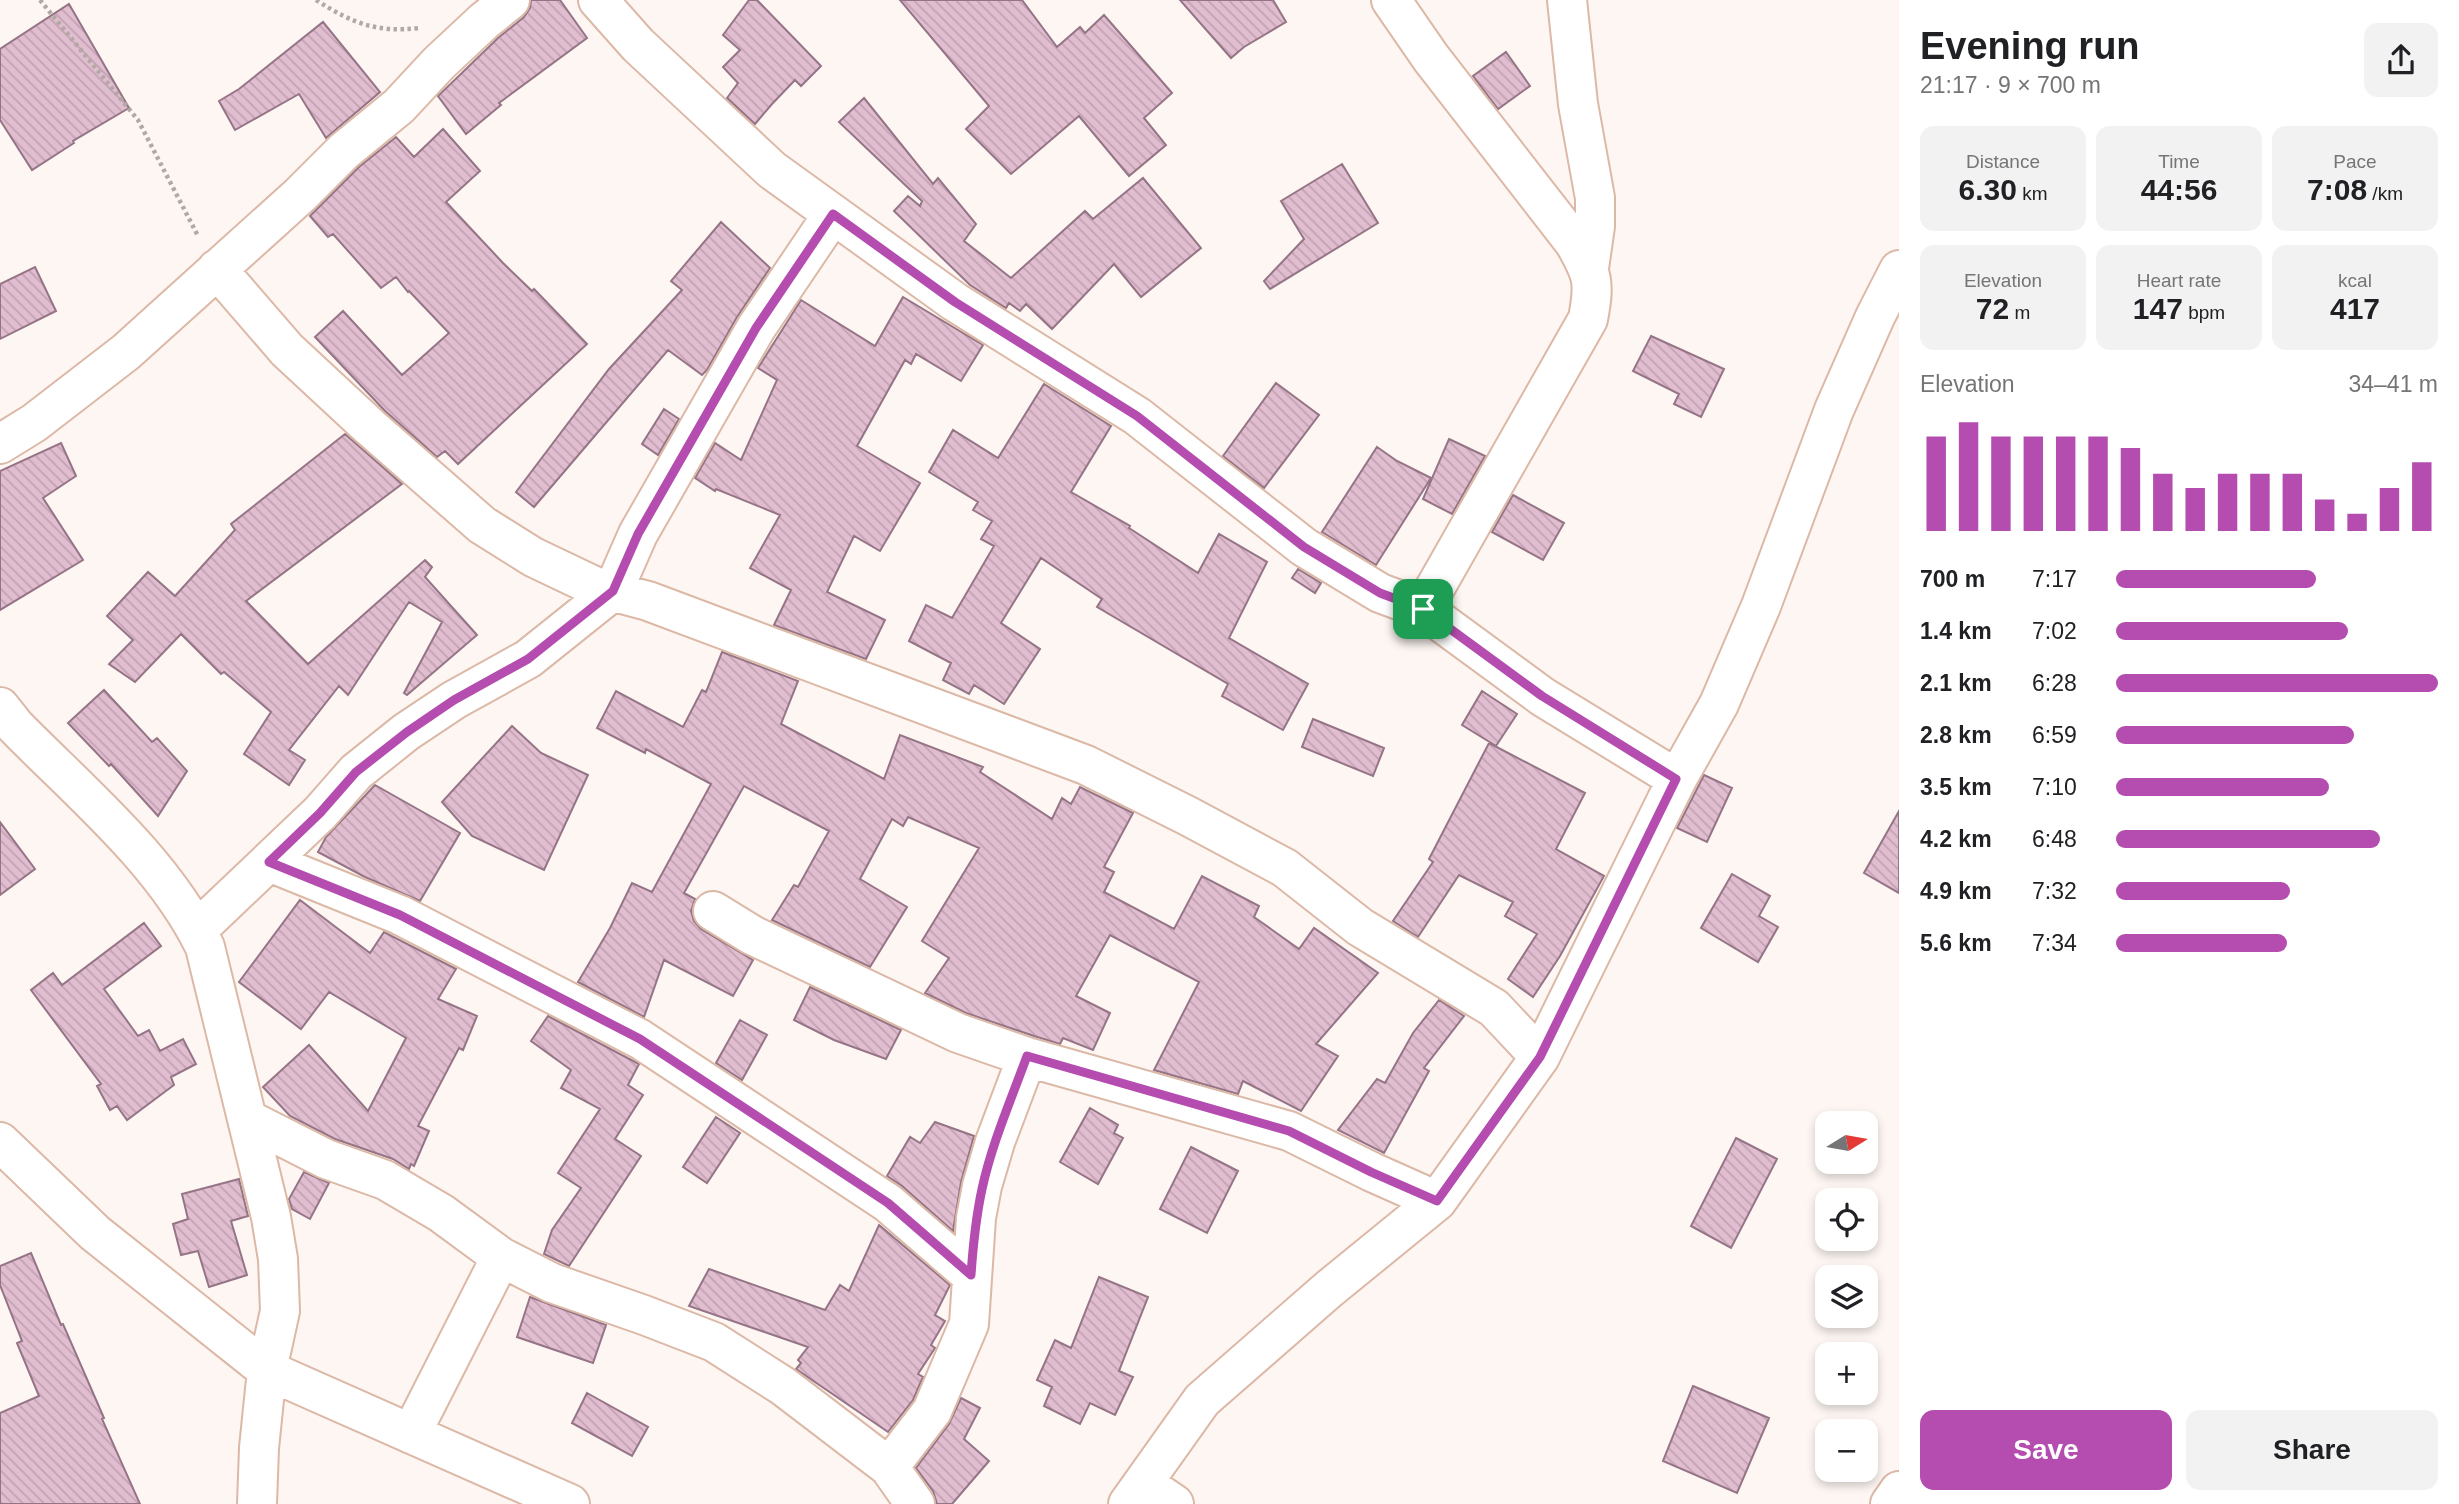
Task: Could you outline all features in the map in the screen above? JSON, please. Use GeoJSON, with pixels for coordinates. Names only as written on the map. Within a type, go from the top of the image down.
{"type":"FeatureCollection","features":[{"type":"Feature","properties":{"kind":"main road"},"geometry":{"type":"LineString","coordinates":[[0,444],[34,423],[126,352],[300,195],[344,151],[399,107],[439,63],[510,0]]}},
{"type":"Feature","properties":{"kind":"main road"},"geometry":{"type":"LineString","coordinates":[[598,0],[638,45],[772,170],[955,302],[1137,416],[1304,547],[1380,593],[1423,609],[1542,696],[1676,779]]}},
{"type":"Feature","properties":{"kind":"main road"},"geometry":{"type":"LineString","coordinates":[[1391,0],[1432,58],[1574,242],[1589,268]]}},
{"type":"Feature","properties":{"kind":"main road"},"geometry":{"type":"LineString","coordinates":[[1423,609],[1588,319],[1593,289],[1589,268],[1595,226],[1595,198],[1578,104],[1567,0]]}},
{"type":"Feature","properties":{"kind":"main road"},"geometry":{"type":"LineString","coordinates":[[197,930],[320,813],[356,772],[454,700],[528,659],[613,591],[638,534],[756,328],[833,214]]}},
{"type":"Feature","properties":{"kind":"main road"},"geometry":{"type":"LineString","coordinates":[[217,269],[287,350],[370,427],[482,525],[533,557],[596,587],[648,601],[1086,765],[1285,867],[1360,927],[1494,1008],[1540,1057]]}},
{"type":"Feature","properties":{"kind":"main road"},"geometry":{"type":"LineString","coordinates":[[1148,1497],[1202,1400],[1329,1289],[1437,1201],[1540,1057],[1676,779],[1719,704],[1761,606],[1835,410],[1875,317],[1899,270]]}},
{"type":"Feature","properties":{"kind":"main road"},"geometry":{"type":"LineString","coordinates":[[0,707],[16,727],[153,866],[189,914],[205,947],[271,1217],[278,1259],[280,1311],[267,1370],[258,1448],[257,1504]]}},
{"type":"Feature","properties":{"kind":"main road"},"geometry":{"type":"LineString","coordinates":[[269,862],[400,915],[640,1039],[888,1203],[971,1275]]}},
{"type":"Feature","properties":{"kind":"main road"},"geometry":{"type":"LineString","coordinates":[[713,911],[752,935],[946,1028],[1027,1056],[1289,1131],[1437,1201]]}},
{"type":"Feature","properties":{"kind":"main road"},"geometry":{"type":"LineString","coordinates":[[889,1467],[932,1411],[968,1324],[976,1218],[982,1186],[995,1142],[1027,1056]]}},
{"type":"Feature","properties":{"kind":"main road"},"geometry":{"type":"LineString","coordinates":[[247,1119],[326,1159],[385,1180],[441,1213],[501,1257],[552,1283],[714,1342],[783,1385],[889,1467],[915,1504]]}},
{"type":"Feature","properties":{"kind":"main road"},"geometry":{"type":"LineString","coordinates":[[0,1142],[94,1233],[267,1370],[570,1504]]}},
{"type":"Feature","properties":{"kind":"main road"},"geometry":{"type":"LineString","coordinates":[[411,1434],[501,1257]]}},
{"type":"Feature","properties":{"kind":"main road"},"geometry":{"type":"LineString","coordinates":[[1890,1504],[1899,1491]]}},
{"type":"Feature","properties":{"kind":"path"},"geometry":{"type":"LineString","coordinates":[[40,0],[138,120],[217,269]]}},
{"type":"Feature","properties":{"kind":"path"},"geometry":{"type":"LineString","coordinates":[[316,0],[347,19],[373,27],[398,30],[422,28]]}},
{"type":"Feature","properties":{"kind":"building"},"geometry":{"type":"Polygon","coordinates":[[[531,0],[560,0],[587,38],[499,103],[501,105],[466,134],[438,96],[498,38],[524,17],[530,8],[531,0]]]}},
{"type":"Feature","properties":{"kind":"building"},"geometry":{"type":"Polygon","coordinates":[[[749,0],[757,0],[821,66],[801,86],[795,80],[755,124],[727,98],[738,83],[723,67],[740,50],[723,35],[749,0]]]}},
{"type":"Feature","properties":{"kind":"building"},"geometry":{"type":"Polygon","coordinates":[[[900,0],[1022,0],[1057,47],[1080,27],[1085,33],[1104,15],[1172,93],[1144,118],[1166,145],[1129,176],[1079,116],[1011,174],[966,129],[989,106],[900,0]]]}},
{"type":"Feature","properties":{"kind":"building"},"geometry":{"type":"Polygon","coordinates":[[[1180,0],[1273,0],[1286,22],[1231,58],[1180,0]]]}},
{"type":"Feature","properties":{"kind":"building"},"geometry":{"type":"Polygon","coordinates":[[[69,4],[129,108],[73,141],[74,143],[32,170],[0,120],[0,49],[69,4]]]}},
{"type":"Feature","properties":{"kind":"building"},"geometry":{"type":"Polygon","coordinates":[[[323,22],[380,92],[326,138],[299,94],[235,130],[219,101],[239,89],[323,22]]]}},
{"type":"Feature","properties":{"kind":"building"},"geometry":{"type":"Polygon","coordinates":[[[1506,52],[1530,86],[1498,109],[1473,76],[1506,52]]]}},
{"type":"Feature","properties":{"kind":"building"},"geometry":{"type":"Polygon","coordinates":[[[864,98],[933,184],[938,178],[976,224],[964,241],[1011,278],[1085,211],[1093,219],[1143,178],[1201,248],[1141,297],[1114,264],[1052,329],[1026,304],[1020,311],[1009,303],[1006,308],[970,285],[894,211],[908,196],[920,206],[922,201],[839,122],[864,98]]]}},
{"type":"Feature","properties":{"kind":"building"},"geometry":{"type":"Polygon","coordinates":[[[443,129],[480,171],[446,202],[503,263],[532,291],[534,289],[587,344],[458,464],[445,451],[437,457],[385,411],[315,337],[343,311],[402,375],[449,333],[396,277],[381,288],[333,234],[328,237],[310,216],[359,167],[396,137],[414,157],[443,129]]]}},
{"type":"Feature","properties":{"kind":"building"},"geometry":{"type":"Polygon","coordinates":[[[1342,164],[1378,223],[1270,289],[1264,281],[1304,239],[1281,201],[1342,164]]]}},
{"type":"Feature","properties":{"kind":"building"},"geometry":{"type":"Polygon","coordinates":[[[721,222],[770,268],[737,317],[707,370],[702,375],[668,350],[534,507],[516,492],[609,369],[682,290],[671,281],[721,222]]]}},
{"type":"Feature","properties":{"kind":"building"},"geometry":{"type":"Polygon","coordinates":[[[35,267],[56,311],[0,339],[0,284],[35,267]]]}},
{"type":"Feature","properties":{"kind":"building"},"geometry":{"type":"Polygon","coordinates":[[[903,297],[983,345],[961,381],[916,354],[911,364],[905,360],[857,446],[920,483],[880,551],[854,536],[827,592],[885,620],[866,659],[774,625],[791,590],[750,568],[780,515],[716,489],[715,491],[695,478],[715,443],[741,460],[777,380],[758,368],[801,300],[875,346],[903,297]]]}},
{"type":"Feature","properties":{"kind":"building"},"geometry":{"type":"Polygon","coordinates":[[[1651,336],[1724,369],[1701,417],[1674,404],[1679,394],[1633,371],[1651,336]]]}},
{"type":"Feature","properties":{"kind":"building"},"geometry":{"type":"Polygon","coordinates":[[[1276,383],[1319,415],[1264,488],[1223,456],[1276,383]]]}},
{"type":"Feature","properties":{"kind":"building"},"geometry":{"type":"Polygon","coordinates":[[[1044,384],[1111,426],[1071,492],[1130,526],[1129,528],[1198,573],[1219,534],[1267,562],[1229,638],[1308,684],[1283,730],[1222,696],[1228,684],[1097,607],[1102,599],[1041,558],[1001,623],[1040,649],[1004,704],[974,685],[969,694],[943,680],[951,663],[909,641],[926,605],[952,618],[994,546],[981,539],[992,521],[973,510],[978,502],[929,472],[953,430],[998,458],[1044,384]]]}},
{"type":"Feature","properties":{"kind":"building"},"geometry":{"type":"Polygon","coordinates":[[[664,409],[679,419],[658,455],[642,444],[664,409]]]}},
{"type":"Feature","properties":{"kind":"building"},"geometry":{"type":"Polygon","coordinates":[[[345,434],[402,484],[246,601],[308,664],[425,560],[432,567],[425,577],[477,635],[407,695],[404,693],[442,622],[409,602],[348,695],[339,686],[289,750],[305,760],[289,785],[244,754],[271,712],[224,672],[221,674],[181,634],[135,682],[109,664],[133,640],[107,616],[148,572],[175,596],[235,530],[231,524],[345,434]]]}},
{"type":"Feature","properties":{"kind":"building"},"geometry":{"type":"Polygon","coordinates":[[[1449,439],[1485,456],[1452,514],[1423,499],[1449,439]]]}},
{"type":"Feature","properties":{"kind":"building"},"geometry":{"type":"Polygon","coordinates":[[[61,443],[76,476],[43,498],[83,560],[0,610],[0,471],[61,443]]]}},
{"type":"Feature","properties":{"kind":"building"},"geometry":{"type":"Polygon","coordinates":[[[1377,447],[1397,461],[1431,478],[1376,565],[1322,532],[1377,447]]]}},
{"type":"Feature","properties":{"kind":"building"},"geometry":{"type":"Polygon","coordinates":[[[1513,495],[1564,523],[1543,560],[1492,532],[1513,495]]]}},
{"type":"Feature","properties":{"kind":"building"},"geometry":{"type":"Polygon","coordinates":[[[1298,569],[1321,583],[1315,593],[1292,578],[1298,569]]]}},
{"type":"Feature","properties":{"kind":"building"},"geometry":{"type":"Polygon","coordinates":[[[722,652],[798,681],[781,724],[884,779],[900,735],[983,767],[980,772],[1052,819],[1062,798],[1071,804],[1080,787],[1133,813],[1104,867],[1114,872],[1104,892],[1174,929],[1202,876],[1259,906],[1254,917],[1299,949],[1314,928],[1378,973],[1316,1044],[1338,1056],[1301,1111],[1243,1081],[1238,1094],[1154,1070],[1199,982],[1110,935],[1076,996],[1110,1013],[1093,1050],[1063,1038],[1060,1044],[966,1013],[925,993],[949,958],[922,941],[979,848],[908,817],[903,826],[892,819],[860,879],[907,907],[870,967],[772,920],[794,885],[798,887],[829,831],[744,786],[684,893],[695,899],[691,911],[694,921],[701,929],[753,960],[733,996],[664,960],[644,1017],[578,982],[610,928],[632,883],[652,892],[711,784],[646,749],[645,753],[597,728],[616,691],[683,727],[702,690],[706,692],[722,652]]]}},
{"type":"Feature","properties":{"kind":"building"},"geometry":{"type":"Polygon","coordinates":[[[104,690],[152,742],[157,738],[187,771],[158,816],[111,764],[109,766],[68,723],[104,690]]]}},
{"type":"Feature","properties":{"kind":"building"},"geometry":{"type":"Polygon","coordinates":[[[1482,691],[1517,714],[1496,746],[1462,725],[1482,691]]]}},
{"type":"Feature","properties":{"kind":"building"},"geometry":{"type":"Polygon","coordinates":[[[1313,719],[1384,748],[1373,776],[1302,747],[1313,719]]]}},
{"type":"Feature","properties":{"kind":"building"},"geometry":{"type":"Polygon","coordinates":[[[512,726],[541,753],[588,775],[544,870],[472,836],[442,802],[512,726]]]}},
{"type":"Feature","properties":{"kind":"building"},"geometry":{"type":"Polygon","coordinates":[[[1489,743],[1585,793],[1556,849],[1604,876],[1560,956],[1533,997],[1508,979],[1537,934],[1505,916],[1513,902],[1459,875],[1418,937],[1393,921],[1433,862],[1429,859],[1489,743]]]}},
{"type":"Feature","properties":{"kind":"building"},"geometry":{"type":"Polygon","coordinates":[[[1704,775],[1732,788],[1707,842],[1677,828],[1704,775]]]}},
{"type":"Feature","properties":{"kind":"building"},"geometry":{"type":"Polygon","coordinates":[[[375,785],[460,833],[420,901],[365,877],[318,852],[326,837],[375,785]]]}},
{"type":"Feature","properties":{"kind":"building"},"geometry":{"type":"Polygon","coordinates":[[[1899,811],[1899,893],[1864,873],[1899,811]]]}},
{"type":"Feature","properties":{"kind":"building"},"geometry":{"type":"Polygon","coordinates":[[[0,822],[35,869],[0,895],[0,822]]]}},
{"type":"Feature","properties":{"kind":"building"},"geometry":{"type":"Polygon","coordinates":[[[1732,874],[1770,896],[1759,916],[1778,927],[1758,962],[1701,928],[1732,874]]]}},
{"type":"Feature","properties":{"kind":"building"},"geometry":{"type":"Polygon","coordinates":[[[300,900],[370,953],[384,932],[456,969],[438,999],[477,1016],[463,1050],[459,1048],[418,1126],[429,1131],[414,1166],[411,1164],[409,1169],[393,1159],[335,1139],[290,1116],[263,1087],[309,1045],[368,1111],[406,1038],[329,992],[301,1029],[239,982],[300,900]]]}},
{"type":"Feature","properties":{"kind":"building"},"geometry":{"type":"Polygon","coordinates":[[[144,923],[161,946],[104,989],[138,1036],[149,1030],[160,1051],[183,1039],[196,1064],[171,1077],[174,1085],[127,1120],[117,1106],[110,1110],[97,1086],[101,1084],[31,990],[53,973],[62,985],[144,923]]]}},
{"type":"Feature","properties":{"kind":"building"},"geometry":{"type":"Polygon","coordinates":[[[810,987],[901,1030],[886,1059],[834,1040],[794,1020],[810,987]]]}},
{"type":"Feature","properties":{"kind":"building"},"geometry":{"type":"Polygon","coordinates":[[[1439,1000],[1464,1016],[1424,1068],[1429,1071],[1384,1153],[1338,1130],[1377,1079],[1385,1083],[1413,1033],[1439,1000]]]}},
{"type":"Feature","properties":{"kind":"building"},"geometry":{"type":"Polygon","coordinates":[[[548,1016],[639,1064],[628,1085],[643,1095],[615,1139],[641,1156],[569,1266],[544,1254],[552,1230],[581,1188],[558,1173],[600,1109],[561,1088],[571,1070],[531,1041],[548,1016]]]}},
{"type":"Feature","properties":{"kind":"building"},"geometry":{"type":"Polygon","coordinates":[[[740,1020],[767,1035],[742,1080],[716,1063],[740,1020]]]}},
{"type":"Feature","properties":{"kind":"building"},"geometry":{"type":"Polygon","coordinates":[[[1090,1108],[1118,1125],[1114,1133],[1123,1138],[1098,1184],[1060,1162],[1090,1108]]]}},
{"type":"Feature","properties":{"kind":"building"},"geometry":{"type":"Polygon","coordinates":[[[716,1117],[740,1133],[707,1183],[683,1167],[716,1117]]]}},
{"type":"Feature","properties":{"kind":"building"},"geometry":{"type":"Polygon","coordinates":[[[935,1122],[974,1136],[961,1182],[953,1231],[887,1176],[910,1137],[920,1143],[935,1122]]]}},
{"type":"Feature","properties":{"kind":"building"},"geometry":{"type":"Polygon","coordinates":[[[1736,1138],[1777,1159],[1731,1248],[1691,1226],[1736,1138]]]}},
{"type":"Feature","properties":{"kind":"building"},"geometry":{"type":"Polygon","coordinates":[[[1191,1147],[1238,1171],[1207,1233],[1160,1209],[1191,1147]]]}},
{"type":"Feature","properties":{"kind":"building"},"geometry":{"type":"Polygon","coordinates":[[[304,1172],[329,1183],[310,1219],[292,1209],[289,1199],[304,1172]]]}},
{"type":"Feature","properties":{"kind":"building"},"geometry":{"type":"Polygon","coordinates":[[[239,1179],[248,1216],[231,1221],[247,1275],[209,1287],[198,1251],[181,1255],[173,1224],[188,1219],[182,1194],[239,1179]]]}},
{"type":"Feature","properties":{"kind":"building"},"geometry":{"type":"Polygon","coordinates":[[[879,1225],[950,1285],[935,1315],[945,1321],[931,1345],[935,1348],[918,1374],[923,1377],[913,1400],[888,1432],[796,1369],[801,1363],[798,1360],[808,1347],[689,1306],[709,1269],[825,1310],[840,1285],[849,1291],[879,1225]]]}},
{"type":"Feature","properties":{"kind":"building"},"geometry":{"type":"Polygon","coordinates":[[[31,1253],[140,1504],[0,1504],[0,1413],[39,1396],[17,1343],[22,1341],[0,1285],[0,1266],[31,1253]]]}},
{"type":"Feature","properties":{"kind":"building"},"geometry":{"type":"Polygon","coordinates":[[[1099,1277],[1148,1297],[1119,1371],[1133,1377],[1115,1415],[1090,1403],[1080,1424],[1044,1406],[1052,1387],[1037,1380],[1055,1340],[1071,1348],[1099,1277]]]}},
{"type":"Feature","properties":{"kind":"building"},"geometry":{"type":"Polygon","coordinates":[[[530,1297],[606,1325],[593,1363],[517,1337],[530,1297]]]}},
{"type":"Feature","properties":{"kind":"building"},"geometry":{"type":"Polygon","coordinates":[[[1693,1386],[1769,1418],[1737,1493],[1663,1461],[1693,1386]]]}},
{"type":"Feature","properties":{"kind":"building"},"geometry":{"type":"Polygon","coordinates":[[[587,1393],[648,1427],[632,1456],[572,1423],[587,1393]]]}},
{"type":"Feature","properties":{"kind":"building"},"geometry":{"type":"Polygon","coordinates":[[[961,1398],[980,1408],[964,1439],[989,1461],[952,1504],[937,1504],[933,1491],[916,1468],[949,1424],[961,1398]]]}},
{"type":"Feature","properties":{"kind":"route"},"geometry":{"type":"LineString","coordinates":[[833,214],[955,302],[1137,416],[1304,547],[1380,593],[1423,609],[1542,696],[1676,779],[1540,1057],[1437,1201],[1289,1131],[1027,1056],[995,1142],[982,1186],[971,1275],[888,1203],[640,1039],[400,915],[269,862],[320,813],[356,772],[454,700],[528,659],[613,591],[638,534],[756,328],[833,214]]}}]}
